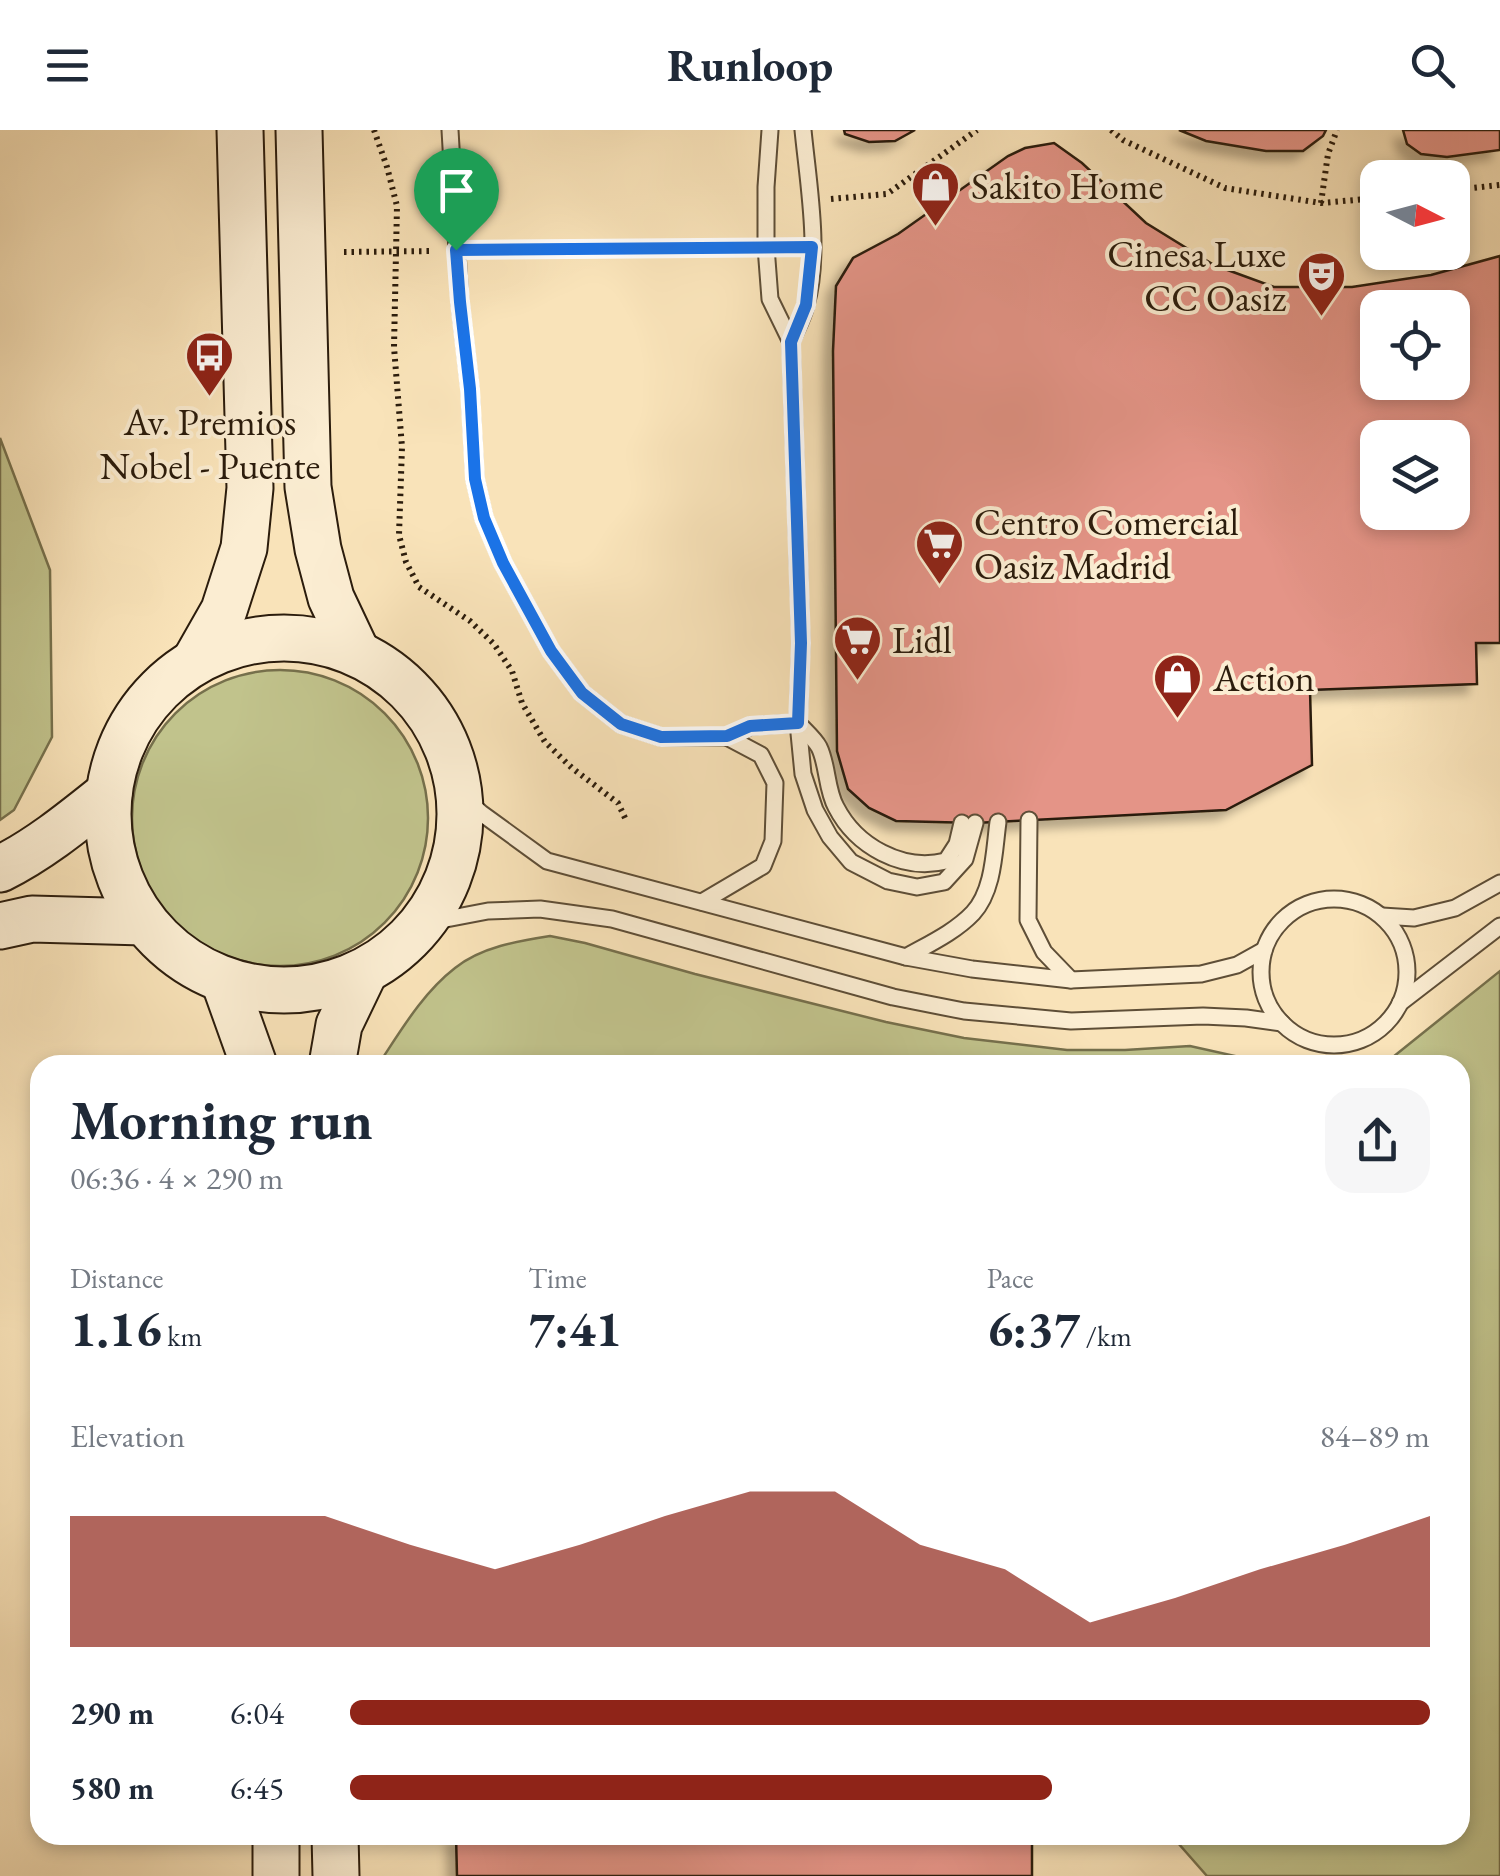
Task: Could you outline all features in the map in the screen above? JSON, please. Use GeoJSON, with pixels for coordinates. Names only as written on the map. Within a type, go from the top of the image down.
{"type":"FeatureCollection","features":[{"type":"Feature","properties":{"kind":"street"},"geometry":{"type":"LineString","coordinates":[[196,661],[224,610],[244,548],[248,503],[240,130]]}},
{"type":"Feature","properties":{"kind":"street"},"geometry":{"type":"LineString","coordinates":[[299,130],[308,487],[331,598],[357,653]]}},
{"type":"Feature","properties":{"kind":"street"},"geometry":{"type":"LineString","coordinates":[[304,638],[357,653],[412,690],[448,746],[457,791],[458,836],[450,876],[420,924],[395,952],[364,973],[318,988],[270,992],[224,981],[180,958],[144,922],[114,861],[109,793],[124,740],[153,696],[196,661],[248,641],[304,638]]}},
{"type":"Feature","properties":{"kind":"street"},"geometry":{"type":"LineString","coordinates":[[0,869],[65,828],[109,793]]}},
{"type":"Feature","properties":{"kind":"street"},"geometry":{"type":"LineString","coordinates":[[0,926],[32,919],[144,922]]}},
{"type":"Feature","properties":{"kind":"street"},"geometry":{"type":"LineString","coordinates":[[334,1055],[339,1025],[364,973]]}},
{"type":"Feature","properties":{"kind":"street"},"geometry":{"type":"LineString","coordinates":[[224,981],[250,1055]]}},
{"type":"Feature","properties":{"kind":"street"},"geometry":{"type":"LineString","coordinates":[[276,1845],[276,1876]]}},
{"type":"Feature","properties":{"kind":"street"},"geometry":{"type":"LineString","coordinates":[[335,1845],[336,1876]]}},
{"type":"Feature","properties":{"kind":"lane"},"geometry":{"type":"LineString","coordinates":[[450,130],[475,479],[484,518],[503,563],[551,651],[582,693],[621,724],[661,737],[727,736],[750,726],[798,723]]}},
{"type":"Feature","properties":{"kind":"lane"},"geometry":{"type":"LineString","coordinates":[[770,130],[766,187],[770,299],[791,342]]}},
{"type":"Feature","properties":{"kind":"lane"},"geometry":{"type":"LineString","coordinates":[[798,723],[819,747],[834,804],[852,833],[884,854],[926,866],[946,861],[968,823],[965,859],[944,882],[917,887],[888,881],[851,862],[814,810],[803,774],[798,723],[801,643],[791,342],[806,305],[810,278],[810,201],[803,130]]}},
{"type":"Feature","properties":{"kind":"lane"},"geometry":{"type":"LineString","coordinates":[[702,902],[763,866],[774,841],[775,784],[762,755],[727,736]]}},
{"type":"Feature","properties":{"kind":"lane"},"geometry":{"type":"LineString","coordinates":[[457,791],[547,861],[906,957],[1071,980],[1200,974],[1237,965],[1264,950]]}},
{"type":"Feature","properties":{"kind":"lane"},"geometry":{"type":"LineString","coordinates":[[1030,820],[1028,920],[1044,952],[1071,980]]}},
{"type":"Feature","properties":{"kind":"lane"},"geometry":{"type":"LineString","coordinates":[[906,957],[975,912],[990,881],[998,822]]}},
{"type":"Feature","properties":{"kind":"lane"},"geometry":{"type":"LineString","coordinates":[[1382,916],[1414,918],[1456,908],[1500,882]]}},
{"type":"Feature","properties":{"kind":"lane"},"geometry":{"type":"LineString","coordinates":[[1400,1003],[1406,957],[1397,934],[1382,916],[1364,905],[1344,900],[1304,905],[1286,916],[1273,931],[1264,950],[1261,976],[1267,1002],[1282,1024],[1301,1038],[1323,1045],[1347,1044],[1368,1036],[1387,1022],[1400,1003],[1500,926]]}},
{"type":"Feature","properties":{"kind":"lane"},"geometry":{"type":"LineString","coordinates":[[420,924],[488,910],[540,909],[612,919],[893,997],[964,1010],[1071,1021],[1203,1016],[1282,1024]]}},
{"type":"Feature","properties":{"kind":"path"},"geometry":{"type":"LineString","coordinates":[[374,130],[397,206],[394,347],[402,447],[400,535],[406,562],[419,587],[470,621],[494,644],[512,671],[522,703],[544,742],[618,803],[626,820]]}},
{"type":"Feature","properties":{"kind":"path"},"geometry":{"type":"LineString","coordinates":[[810,201],[887,194],[978,130]]}},
{"type":"Feature","properties":{"kind":"path"},"geometry":{"type":"LineString","coordinates":[[1110,130],[1123,140],[1225,188],[1321,203],[1360,200]]}},
{"type":"Feature","properties":{"kind":"path"},"geometry":{"type":"LineString","coordinates":[[1321,203],[1328,154],[1337,130]]}},
{"type":"Feature","properties":{"kind":"path"},"geometry":{"type":"LineString","coordinates":[[1470,188],[1500,185]]}},
{"type":"Feature","properties":{"kind":"path"},"geometry":{"type":"LineString","coordinates":[[344,252],[766,247]]}},
{"type":"Feature","properties":{"kind":"green space"},"geometry":{"type":"Polygon","coordinates":[[[0,438],[50,570],[52,737],[14,810],[0,820],[0,438]]]}},
{"type":"Feature","properties":{"kind":"green space"},"geometry":{"type":"Polygon","coordinates":[[[280,670],[309,672],[337,681],[385,713],[417,761],[426,789],[426,847],[417,875],[385,923],[337,955],[309,964],[280,966],[251,964],[223,955],[175,923],[143,875],[134,847],[132,818],[134,789],[143,761],[175,713],[223,681],[251,672],[280,670]]]}},
{"type":"Feature","properties":{"kind":"green space"},"geometry":{"type":"Polygon","coordinates":[[[550,936],[585,943],[886,1022],[964,1038],[1067,1050],[1190,1046],[1230,1055],[385,1055],[415,1010],[455,968],[488,950],[550,936]]]}},
{"type":"Feature","properties":{"kind":"green space"},"geometry":{"type":"Polygon","coordinates":[[[1500,971],[1500,1876],[1207,1876],[1180,1845],[1470,1845],[1470,1055],[1395,1055],[1500,971]]]}},
{"type":"Feature","properties":{"kind":"building"},"geometry":{"type":"Polygon","coordinates":[[[844,130],[915,130],[895,141],[869,142],[845,134],[844,130]]]}},
{"type":"Feature","properties":{"kind":"building"},"geometry":{"type":"Polygon","coordinates":[[[1179,130],[1326,130],[1303,151],[1266,151],[1206,141],[1179,130]]]}},
{"type":"Feature","properties":{"kind":"building"},"geometry":{"type":"Polygon","coordinates":[[[1403,130],[1500,130],[1500,150],[1447,157],[1421,154],[1407,144],[1403,130]]]}},
{"type":"Feature","properties":{"kind":"building"},"geometry":{"type":"Polygon","coordinates":[[[1054,143],[1082,163],[1146,223],[1214,265],[1274,287],[1352,287],[1470,270],[1470,264],[1500,256],[1500,643],[1476,643],[1477,684],[1310,690],[1312,765],[1226,810],[975,823],[896,821],[869,808],[848,789],[837,751],[833,351],[836,286],[853,258],[898,234],[1025,148],[1054,143]]]}},
{"type":"Feature","properties":{"kind":"building"},"geometry":{"type":"Polygon","coordinates":[[[456,1845],[1032,1845],[1032,1876],[457,1876],[456,1845]]]}},
{"type":"Feature","properties":{"kind":"place","name":"Sakito Home"},"geometry":{"type":"Point","coordinates":[936,228]}},
{"type":"Feature","properties":{"kind":"place","name":"Cinesa Luxe CC Oasiz"},"geometry":{"type":"Point","coordinates":[1321,318]}},
{"type":"Feature","properties":{"kind":"place","name":"Av. Premios Nobel - Puente"},"geometry":{"type":"Point","coordinates":[210,398]}},
{"type":"Feature","properties":{"kind":"place","name":"Centro Comercial Oasiz Madrid"},"geometry":{"type":"Point","coordinates":[939,586]}},
{"type":"Feature","properties":{"kind":"place","name":"Lidl"},"geometry":{"type":"Point","coordinates":[857,682]}},
{"type":"Feature","properties":{"kind":"place","name":"Action"},"geometry":{"type":"Point","coordinates":[1178,720]}},
{"type":"Feature","properties":{"kind":"route"},"geometry":{"type":"LineString","coordinates":[[812,247],[806,305],[791,342],[801,643],[798,723],[750,726],[727,736],[661,737],[621,724],[582,693],[551,651],[503,563],[484,518],[475,479],[456,250],[812,247]]}}]}
